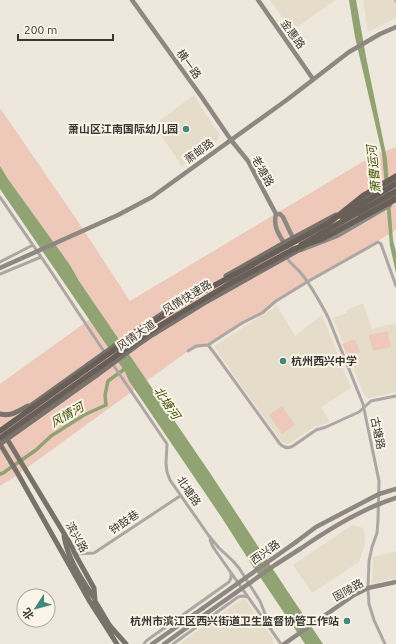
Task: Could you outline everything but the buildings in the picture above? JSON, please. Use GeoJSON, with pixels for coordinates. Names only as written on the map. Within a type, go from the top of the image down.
{"type":"FeatureCollection","features":[{"type":"Feature","properties":{"kind":"highway"},"geometry":{"type":"LineString","coordinates":[[329,223],[364,195],[396,176]]}},
{"type":"Feature","properties":{"kind":"highway","name":"风情快速路"},"geometry":{"type":"LineString","coordinates":[[0,431],[153,322],[206,290],[329,223],[396,184]]}},
{"type":"Feature","properties":{"kind":"highway","name":"风情快速路"},"geometry":{"type":"LineString","coordinates":[[0,438],[148,333],[216,291],[294,251],[396,191]]}},
{"type":"Feature","properties":{"kind":"highway"},"geometry":{"type":"LineString","coordinates":[[294,251],[322,239],[396,200]]}},
{"type":"Feature","properties":{"kind":"main road","name":"横一路"},"geometry":{"type":"LineString","coordinates":[[132,0],[231,140]]}},
{"type":"Feature","properties":{"kind":"main road","name":"金惠路"},"geometry":{"type":"LineString","coordinates":[[258,0],[313,79]]}},
{"type":"Feature","properties":{"kind":"main road","name":"萧邮路"},"geometry":{"type":"LineString","coordinates":[[0,268],[81,232],[152,197],[363,43],[396,27]]}},
{"type":"Feature","properties":{"kind":"main road","name":"老塘路"},"geometry":{"type":"LineString","coordinates":[[231,140],[248,161],[276,214],[275,226],[284,242]]}},
{"type":"Feature","properties":{"kind":"main road","name":"风情大道"},"geometry":{"type":"LineString","coordinates":[[0,428],[128,336],[177,304],[284,242],[381,190],[396,180]]}},
{"type":"Feature","properties":{"kind":"main road","name":"风情大道"},"geometry":{"type":"LineString","coordinates":[[0,444],[152,335],[294,251],[396,195]]}},
{"type":"Feature","properties":{"kind":"main road"},"geometry":{"type":"LineString","coordinates":[[294,251],[337,236],[396,200]]}},
{"type":"Feature","properties":{"kind":"main road","name":"老塘路"},"geometry":{"type":"LineString","coordinates":[[276,214],[280,214],[284,217],[293,238]]}},
{"type":"Feature","properties":{"kind":"main road"},"geometry":{"type":"LineString","coordinates":[[0,414],[9,416],[36,402]]}},
{"type":"Feature","properties":{"kind":"main road"},"geometry":{"type":"LineString","coordinates":[[0,428],[7,439]]}},
{"type":"Feature","properties":{"kind":"main road","name":"滨兴路"},"geometry":{"type":"LineString","coordinates":[[7,439],[71,545],[94,588],[95,601],[110,626],[126,644]]}},
{"type":"Feature","properties":{"kind":"main road","name":"滨兴路"},"geometry":{"type":"LineString","coordinates":[[0,444],[90,602],[117,644]]}},
{"type":"Feature","properties":{"kind":"main road","name":"西兴路"},"geometry":{"type":"LineString","coordinates":[[152,644],[316,527],[379,494],[396,489]]}},
{"type":"Feature","properties":{"kind":"main road","name":"西兴路"},"geometry":{"type":"LineString","coordinates":[[164,644],[275,565],[319,536],[379,503],[396,498]]}},
{"type":"Feature","properties":{"kind":"main road"},"geometry":{"type":"LineString","coordinates":[[64,533],[69,556],[95,601]]}},
{"type":"Feature","properties":{"kind":"main road","name":"固陵路"},"geometry":{"type":"LineString","coordinates":[[282,644],[354,595],[368,588],[396,582]]}},
{"type":"Feature","properties":{"kind":"street"},"geometry":{"type":"LineString","coordinates":[[0,197],[41,257],[0,274]]}},
{"type":"Feature","properties":{"kind":"street"},"geometry":{"type":"LineString","coordinates":[[284,242],[283,249],[286,257]]}},
{"type":"Feature","properties":{"kind":"street"},"geometry":{"type":"LineString","coordinates":[[188,351],[196,346],[208,345],[242,323],[262,313],[276,301],[307,282],[378,242],[381,244],[396,286]]}},
{"type":"Feature","properties":{"kind":"street"},"geometry":{"type":"LineString","coordinates":[[0,262],[33,245]]}},
{"type":"Feature","properties":{"kind":"street","name":"北塘路"},"geometry":{"type":"LineString","coordinates":[[41,257],[167,444],[167,472],[170,480],[209,536],[239,568],[260,601],[271,629]]}},
{"type":"Feature","properties":{"kind":"street","name":"古塘路"},"geometry":{"type":"LineString","coordinates":[[286,257],[289,262],[300,272],[328,317],[363,404],[379,481],[377,533],[369,561],[369,604],[380,635],[385,644]]}},
{"type":"Feature","properties":{"kind":"street"},"geometry":{"type":"LineString","coordinates":[[208,345],[282,447],[290,448],[316,430],[359,412],[370,401],[396,396]]}},
{"type":"Feature","properties":{"kind":"street","name":"钟鼓巷"},"geometry":{"type":"LineString","coordinates":[[75,554],[94,553],[180,496]]}},
{"type":"Feature","properties":{"kind":"street","name":"北塘路"},"geometry":{"type":"LineString","coordinates":[[209,536],[213,547],[282,644]]}},
{"type":"Feature","properties":{"kind":"street"},"geometry":{"type":"LineString","coordinates":[[144,644],[229,582],[231,573]]}},
{"type":"Feature","properties":{"kind":"street"},"geometry":{"type":"LineString","coordinates":[[173,644],[238,597],[248,597]]}},
{"type":"Feature","properties":{"kind":"shaded area"},"geometry":{"type":"Polygon","coordinates":[[[270,0],[335,0],[292,31],[270,0]]]}},
{"type":"Feature","properties":{"kind":"shaded area"},"geometry":{"type":"Polygon","coordinates":[[[349,0],[356,0],[387,159],[393,240],[396,252],[396,273],[390,246],[382,153],[355,37],[349,0]]]}},
{"type":"Feature","properties":{"kind":"shaded area"},"geometry":{"type":"Polygon","coordinates":[[[363,0],[396,0],[396,18],[368,32],[363,0]]]}},
{"type":"Feature","properties":{"kind":"shaded area","name":"萧山区江南国际幼儿园"},"geometry":{"type":"Polygon","coordinates":[[[194,95],[219,133],[219,137],[217,141],[182,166],[154,125],[194,95]]]}},
{"type":"Feature","properties":{"kind":"shaded area"},"geometry":{"type":"Polygon","coordinates":[[[0,108],[79,223],[130,301],[374,155],[396,147],[396,230],[276,301],[262,313],[208,345],[188,351],[0,486],[0,384],[100,312],[70,265],[0,166],[0,108]]]}},
{"type":"Feature","properties":{"kind":"shaded area"},"geometry":{"type":"Polygon","coordinates":[[[0,166],[70,265],[79,281],[210,473],[323,644],[305,644],[129,381],[125,372],[0,189],[0,166]]]}},
{"type":"Feature","properties":{"kind":"shaded area"},"geometry":{"type":"Polygon","coordinates":[[[363,303],[372,329],[396,323],[396,392],[369,398],[364,394],[333,318],[347,313],[347,310],[363,303]]]}},
{"type":"Feature","properties":{"kind":"shaded area","name":"杭州西兴中学"},"geometry":{"type":"Polygon","coordinates":[[[277,306],[295,336],[322,315],[351,388],[321,407],[330,422],[314,427],[287,444],[282,442],[214,346],[277,306]]]}},
{"type":"Feature","properties":{"kind":"shaded area"},"geometry":{"type":"Polygon","coordinates":[[[388,331],[391,347],[373,351],[369,335],[388,331]]]}},
{"type":"Feature","properties":{"kind":"shaded area"},"geometry":{"type":"Polygon","coordinates":[[[355,339],[360,352],[348,357],[342,344],[355,339]]]}},
{"type":"Feature","properties":{"kind":"shaded area"},"geometry":{"type":"Polygon","coordinates":[[[282,406],[295,425],[282,434],[269,415],[282,406]]]}},
{"type":"Feature","properties":{"kind":"shaded area"},"geometry":{"type":"Polygon","coordinates":[[[352,525],[363,528],[365,535],[365,544],[359,562],[312,593],[293,565],[352,525]]]}},
{"type":"Feature","properties":{"kind":"shaded area"},"geometry":{"type":"Polygon","coordinates":[[[396,551],[396,578],[372,584],[373,557],[396,551]]]}},
{"type":"Feature","properties":{"kind":"shaded area"},"geometry":{"type":"Polygon","coordinates":[[[242,599],[246,600],[273,639],[273,644],[179,644],[242,599]]]}},
{"type":"Feature","properties":{"kind":"waterway","name":"风情河"},"geometry":{"type":"LineString","coordinates":[[0,474],[36,450],[51,436],[84,415],[106,405],[105,395],[108,381],[126,368]]}},
{"type":"Feature","properties":{"kind":"place","name":"萧山区江南国际幼儿园"},"geometry":{"type":"Point","coordinates":[186,129]}},
{"type":"Feature","properties":{"kind":"place","name":"杭州西兴中学"},"geometry":{"type":"Point","coordinates":[283,361]}},
{"type":"Feature","properties":{"kind":"place","name":"杭州市滨江区西兴街道卫生监督协管工作站"},"geometry":{"type":"Point","coordinates":[347,621]}},
{"type":"Feature","properties":{"kind":"water label","name":"萧曹运河"},"geometry":{"type":"Point","coordinates":[374,169]}},
{"type":"Feature","properties":{"kind":"water label","name":"北塘河"},"geometry":{"type":"Point","coordinates":[167,403]}}]}
